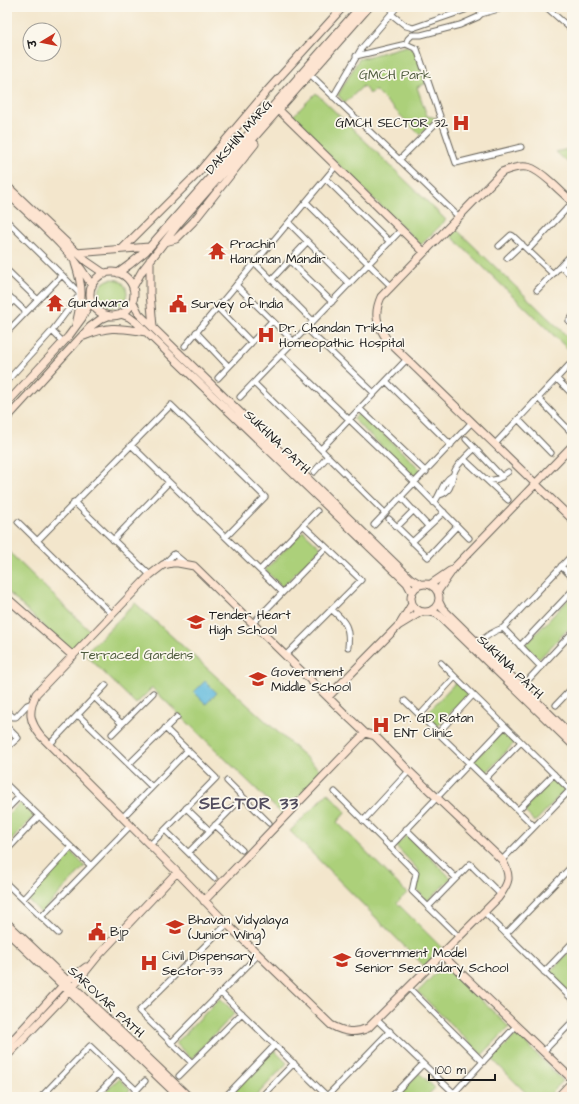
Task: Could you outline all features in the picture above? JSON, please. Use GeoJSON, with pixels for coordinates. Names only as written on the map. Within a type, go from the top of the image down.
{"type":"FeatureCollection","features":[{"type":"Feature","properties":{"kind":"street"},"geometry":{"type":"LineString","coordinates":[[123,248],[198,173],[267,91],[343,7]]}},
{"type":"Feature","properties":{"kind":"street","name":"DAKSHIN MARG"},"geometry":{"type":"LineString","coordinates":[[118,273],[149,247],[360,7]]}},
{"type":"Feature","properties":{"kind":"street","name":"DAKSHIN MARG"},"geometry":{"type":"LineString","coordinates":[[133,287],[142,271],[165,242],[279,108],[369,7]]}},
{"type":"Feature","properties":{"kind":"street"},"geometry":{"type":"LineString","coordinates":[[165,242],[176,239],[193,222],[236,166],[281,112],[375,7]]}},
{"type":"Feature","properties":{"kind":"street"},"geometry":{"type":"LineString","coordinates":[[333,97],[356,56],[397,7]]}},
{"type":"Feature","properties":{"kind":"street"},"geometry":{"type":"LineString","coordinates":[[391,14],[406,26],[413,28],[465,10],[468,7]]}},
{"type":"Feature","properties":{"kind":"street"},"geometry":{"type":"LineString","coordinates":[[480,7],[481,14]]}},
{"type":"Feature","properties":{"kind":"street"},"geometry":{"type":"LineString","coordinates":[[406,44],[412,35],[460,25],[478,17],[481,14],[506,7]]}},
{"type":"Feature","properties":{"kind":"street"},"geometry":{"type":"LineString","coordinates":[[546,7],[572,30]]}},
{"type":"Feature","properties":{"kind":"street"},"geometry":{"type":"LineString","coordinates":[[356,56],[406,44],[417,49],[456,163],[521,146]]}},
{"type":"Feature","properties":{"kind":"street"},"geometry":{"type":"LineString","coordinates":[[313,77],[458,216]]}},
{"type":"Feature","properties":{"kind":"street"},"geometry":{"type":"LineString","coordinates":[[281,112],[424,252]]}},
{"type":"Feature","properties":{"kind":"street"},"geometry":{"type":"LineString","coordinates":[[399,160],[441,118]]}},
{"type":"Feature","properties":{"kind":"street"},"geometry":{"type":"LineString","coordinates":[[185,346],[336,166]]}},
{"type":"Feature","properties":{"kind":"street"},"geometry":{"type":"LineString","coordinates":[[528,250],[572,203],[538,170],[521,166],[502,172],[391,286],[381,297],[377,306],[377,321],[380,329],[388,341],[572,519]]}},
{"type":"Feature","properties":{"kind":"street"},"geometry":{"type":"LineString","coordinates":[[326,179],[390,242]]}},
{"type":"Feature","properties":{"kind":"street"},"geometry":{"type":"LineString","coordinates":[[7,186],[76,253],[96,269],[105,274]]}},
{"type":"Feature","properties":{"kind":"street"},"geometry":{"type":"LineString","coordinates":[[7,193],[84,270],[92,286]]}},
{"type":"Feature","properties":{"kind":"street"},"geometry":{"type":"LineString","coordinates":[[306,202],[391,286]]}},
{"type":"Feature","properties":{"kind":"street"},"geometry":{"type":"LineString","coordinates":[[7,221],[80,294],[52,331],[7,381]]}},
{"type":"Feature","properties":{"kind":"street"},"geometry":{"type":"LineString","coordinates":[[289,223],[350,284]]}},
{"type":"Feature","properties":{"kind":"street"},"geometry":{"type":"LineString","coordinates":[[240,397],[401,230]]}},
{"type":"Feature","properties":{"kind":"street"},"geometry":{"type":"LineString","coordinates":[[499,246],[511,235],[553,274]]}},
{"type":"Feature","properties":{"kind":"street"},"geometry":{"type":"LineString","coordinates":[[271,280],[307,242]]}},
{"type":"Feature","properties":{"kind":"street"},"geometry":{"type":"LineString","coordinates":[[507,258],[522,244]]}},
{"type":"Feature","properties":{"kind":"street"},"geometry":{"type":"LineString","coordinates":[[76,253],[149,247]]}},
{"type":"Feature","properties":{"kind":"street"},"geometry":{"type":"LineString","coordinates":[[537,290],[572,254]]}},
{"type":"Feature","properties":{"kind":"street"},"geometry":{"type":"LineString","coordinates":[[150,260],[150,293],[153,327]]}},
{"type":"Feature","properties":{"kind":"street"},"geometry":{"type":"LineString","coordinates":[[289,260],[332,302]]}},
{"type":"Feature","properties":{"kind":"street"},"geometry":{"type":"LineString","coordinates":[[75,261],[81,280],[82,293],[76,327]]}},
{"type":"Feature","properties":{"kind":"street"},"geometry":{"type":"LineString","coordinates":[[255,263],[313,321]]}},
{"type":"Feature","properties":{"kind":"street"},"geometry":{"type":"LineString","coordinates":[[561,266],[572,277]]}},
{"type":"Feature","properties":{"kind":"street"},"geometry":{"type":"LineString","coordinates":[[7,279],[9,272],[38,300]]}},
{"type":"Feature","properties":{"kind":"street"},"geometry":{"type":"LineString","coordinates":[[7,403],[76,327],[91,300],[92,286],[99,277],[105,274],[118,273],[125,276],[133,287],[134,296],[133,302],[125,312],[101,319],[90,327],[7,418]]}},
{"type":"Feature","properties":{"kind":"street"},"geometry":{"type":"LineString","coordinates":[[7,332],[62,275]]}},
{"type":"Feature","properties":{"kind":"street"},"geometry":{"type":"LineString","coordinates":[[236,285],[294,342]]}},
{"type":"Feature","properties":{"kind":"street"},"geometry":{"type":"LineString","coordinates":[[7,294],[26,312]]}},
{"type":"Feature","properties":{"kind":"street"},"geometry":{"type":"LineString","coordinates":[[7,307],[14,300]]}},
{"type":"Feature","properties":{"kind":"street"},"geometry":{"type":"LineString","coordinates":[[91,300],[95,308],[108,316]]}},
{"type":"Feature","properties":{"kind":"street","name":"SUKHNA PATH"},"geometry":{"type":"LineString","coordinates":[[133,302],[139,314],[410,578],[420,584]]}},
{"type":"Feature","properties":{"kind":"street"},"geometry":{"type":"LineString","coordinates":[[217,307],[251,342]]}},
{"type":"Feature","properties":{"kind":"street","name":"SUKHNA PATH"},"geometry":{"type":"LineString","coordinates":[[121,314],[137,323],[407,583],[412,592]]}},
{"type":"Feature","properties":{"kind":"street"},"geometry":{"type":"LineString","coordinates":[[218,378],[272,321]]}},
{"type":"Feature","properties":{"kind":"street"},"geometry":{"type":"LineString","coordinates":[[81,338],[101,329],[112,328],[146,332]]}},
{"type":"Feature","properties":{"kind":"street"},"geometry":{"type":"LineString","coordinates":[[307,329],[374,393]]}},
{"type":"Feature","properties":{"kind":"street"},"geometry":{"type":"LineString","coordinates":[[52,331],[64,342]]}},
{"type":"Feature","properties":{"kind":"street"},"geometry":{"type":"LineString","coordinates":[[196,332],[228,366]]}},
{"type":"Feature","properties":{"kind":"street"},"geometry":{"type":"LineString","coordinates":[[282,355],[415,483],[469,538]]}},
{"type":"Feature","properties":{"kind":"street"},"geometry":{"type":"LineString","coordinates":[[321,449],[407,359]]}},
{"type":"Feature","properties":{"kind":"street"},"geometry":{"type":"LineString","coordinates":[[495,444],[572,362]]}},
{"type":"Feature","properties":{"kind":"street"},"geometry":{"type":"LineString","coordinates":[[557,379],[572,394]]}},
{"type":"Feature","properties":{"kind":"street"},"geometry":{"type":"LineString","coordinates":[[386,381],[451,445]]}},
{"type":"Feature","properties":{"kind":"street"},"geometry":{"type":"LineString","coordinates":[[254,383],[385,513]]}},
{"type":"Feature","properties":{"kind":"street"},"geometry":{"type":"LineString","coordinates":[[538,398],[571,432]]}},
{"type":"Feature","properties":{"kind":"street"},"geometry":{"type":"LineString","coordinates":[[37,541],[171,405],[265,497],[226,537]]}},
{"type":"Feature","properties":{"kind":"street"},"geometry":{"type":"LineString","coordinates":[[360,408],[426,472]]}},
{"type":"Feature","properties":{"kind":"street"},"geometry":{"type":"LineString","coordinates":[[518,419],[551,453]]}},
{"type":"Feature","properties":{"kind":"street"},"geometry":{"type":"LineString","coordinates":[[374,525],[472,422]]}},
{"type":"Feature","properties":{"kind":"street"},"geometry":{"type":"LineString","coordinates":[[466,439],[502,477]]}},
{"type":"Feature","properties":{"kind":"street"},"geometry":{"type":"LineString","coordinates":[[132,445],[282,592]]}},
{"type":"Feature","properties":{"kind":"street"},"geometry":{"type":"LineString","coordinates":[[438,591],[454,568],[572,446]]}},
{"type":"Feature","properties":{"kind":"street"},"geometry":{"type":"LineString","coordinates":[[434,503],[440,495],[445,494],[449,490],[452,476],[464,459],[475,448]]}},
{"type":"Feature","properties":{"kind":"street"},"geometry":{"type":"LineString","coordinates":[[314,472],[328,456]]}},
{"type":"Feature","properties":{"kind":"street"},"geometry":{"type":"LineString","coordinates":[[464,459],[508,500]]}},
{"type":"Feature","properties":{"kind":"street"},"geometry":{"type":"LineString","coordinates":[[488,481],[502,477],[508,472]]}},
{"type":"Feature","properties":{"kind":"street"},"geometry":{"type":"LineString","coordinates":[[113,540],[169,482]]}},
{"type":"Feature","properties":{"kind":"street"},"geometry":{"type":"LineString","coordinates":[[401,497],[428,526]]}},
{"type":"Feature","properties":{"kind":"street"},"geometry":{"type":"LineString","coordinates":[[74,502],[150,575]]}},
{"type":"Feature","properties":{"kind":"street"},"geometry":{"type":"LineString","coordinates":[[397,527],[414,510]]}},
{"type":"Feature","properties":{"kind":"street"},"geometry":{"type":"LineString","coordinates":[[260,570],[317,511]]}},
{"type":"Feature","properties":{"kind":"street"},"geometry":{"type":"LineString","coordinates":[[412,542],[444,512]]}},
{"type":"Feature","properties":{"kind":"street"},"geometry":{"type":"LineString","coordinates":[[389,519],[428,557],[457,526]]}},
{"type":"Feature","properties":{"kind":"street"},"geometry":{"type":"LineString","coordinates":[[18,522],[112,614]]}},
{"type":"Feature","properties":{"kind":"street"},"geometry":{"type":"LineString","coordinates":[[286,655],[361,580],[303,525]]}},
{"type":"Feature","properties":{"kind":"street"},"geometry":{"type":"LineString","coordinates":[[253,623],[326,548]]}},
{"type":"Feature","properties":{"kind":"street"},"geometry":{"type":"LineString","coordinates":[[478,644],[488,636],[503,628],[572,555]]}},
{"type":"Feature","properties":{"kind":"street"},"geometry":{"type":"LineString","coordinates":[[178,563],[194,566],[253,623],[365,733],[375,736],[436,798],[502,860],[506,866],[508,880],[506,888],[500,895],[377,1020],[362,1031],[350,1033],[341,1031],[331,1025],[204,901],[50,744],[34,726],[31,716],[32,703],[36,694],[150,575],[163,565],[178,563]]}},
{"type":"Feature","properties":{"kind":"street"},"geometry":{"type":"LineString","coordinates":[[561,566],[572,577]]}},
{"type":"Feature","properties":{"kind":"street"},"geometry":{"type":"LineString","coordinates":[[431,584],[454,568]]}},
{"type":"Feature","properties":{"kind":"street"},"geometry":{"type":"LineString","coordinates":[[398,626],[421,612],[430,612],[436,608],[440,602],[440,597],[438,591],[431,584],[420,584],[412,592],[412,604],[421,612]]}},
{"type":"Feature","properties":{"kind":"street"},"geometry":{"type":"LineString","coordinates":[[520,646],[572,591]]}},
{"type":"Feature","properties":{"kind":"street"},"geometry":{"type":"LineString","coordinates":[[7,598],[73,656]]}},
{"type":"Feature","properties":{"kind":"street","name":"SUKHNA PATH"},"geometry":{"type":"LineString","coordinates":[[440,602],[442,608],[572,736]]}},
{"type":"Feature","properties":{"kind":"street"},"geometry":{"type":"LineString","coordinates":[[328,696],[398,626],[412,604]]}},
{"type":"Feature","properties":{"kind":"street"},"geometry":{"type":"LineString","coordinates":[[332,609],[346,623],[349,634],[348,647]]}},
{"type":"Feature","properties":{"kind":"street","name":"SUKHNA PATH"},"geometry":{"type":"LineString","coordinates":[[430,612],[440,616],[572,744]]}},
{"type":"Feature","properties":{"kind":"street"},"geometry":{"type":"LineString","coordinates":[[503,628],[540,667]]}},
{"type":"Feature","properties":{"kind":"street"},"geometry":{"type":"LineString","coordinates":[[530,678],[572,633]]}},
{"type":"Feature","properties":{"kind":"street"},"geometry":{"type":"LineString","coordinates":[[441,663],[571,791],[534,826],[502,860]]}},
{"type":"Feature","properties":{"kind":"street"},"geometry":{"type":"LineString","coordinates":[[420,716],[455,677]]}},
{"type":"Feature","properties":{"kind":"street"},"geometry":{"type":"LineString","coordinates":[[50,744],[106,685]]}},
{"type":"Feature","properties":{"kind":"street"},"geometry":{"type":"LineString","coordinates":[[556,705],[572,688]]}},
{"type":"Feature","properties":{"kind":"street"},"geometry":{"type":"LineString","coordinates":[[112,734],[153,693]]}},
{"type":"Feature","properties":{"kind":"street"},"geometry":{"type":"LineString","coordinates":[[438,733],[473,695]]}},
{"type":"Feature","properties":{"kind":"street"},"geometry":{"type":"LineString","coordinates":[[94,697],[122,724]]}},
{"type":"Feature","properties":{"kind":"street"},"geometry":{"type":"LineString","coordinates":[[405,701],[534,826]]}},
{"type":"Feature","properties":{"kind":"street"},"geometry":{"type":"LineString","coordinates":[[7,720],[9,713],[13,717],[16,717],[27,705],[32,703]]}},
{"type":"Feature","properties":{"kind":"street"},"geometry":{"type":"LineString","coordinates":[[78,714],[152,787]]}},
{"type":"Feature","properties":{"kind":"street"},"geometry":{"type":"LineString","coordinates":[[129,764],[177,717]]}},
{"type":"Feature","properties":{"kind":"street"},"geometry":{"type":"LineString","coordinates":[[7,726],[18,738],[7,748]]}},
{"type":"Feature","properties":{"kind":"street"},"geometry":{"type":"LineString","coordinates":[[390,847],[505,726]]}},
{"type":"Feature","properties":{"kind":"street"},"geometry":{"type":"LineString","coordinates":[[150,845],[216,778],[165,728]]}},
{"type":"Feature","properties":{"kind":"street"},"geometry":{"type":"LineString","coordinates":[[204,901],[365,733]]}},
{"type":"Feature","properties":{"kind":"street"},"geometry":{"type":"LineString","coordinates":[[485,779],[521,742]]}},
{"type":"Feature","properties":{"kind":"street"},"geometry":{"type":"LineString","coordinates":[[123,817],[188,750]]}},
{"type":"Feature","properties":{"kind":"street"},"geometry":{"type":"LineString","coordinates":[[363,821],[409,771]]}},
{"type":"Feature","properties":{"kind":"street"},"geometry":{"type":"LineString","coordinates":[[518,810],[554,774]]}},
{"type":"Feature","properties":{"kind":"street"},"geometry":{"type":"LineString","coordinates":[[227,781],[269,823]]}},
{"type":"Feature","properties":{"kind":"street"},"geometry":{"type":"LineString","coordinates":[[7,785],[91,866]]}},
{"type":"Feature","properties":{"kind":"street"},"geometry":{"type":"LineString","coordinates":[[335,792],[416,872],[412,891],[459,937]]}},
{"type":"Feature","properties":{"kind":"street"},"geometry":{"type":"LineString","coordinates":[[7,809],[19,797]]}},
{"type":"Feature","properties":{"kind":"street"},"geometry":{"type":"LineString","coordinates":[[189,852],[243,797]]}},
{"type":"Feature","properties":{"kind":"street"},"geometry":{"type":"LineString","coordinates":[[186,808],[210,831]]}},
{"type":"Feature","properties":{"kind":"street"},"geometry":{"type":"LineString","coordinates":[[7,850],[39,816]]}},
{"type":"Feature","properties":{"kind":"street"},"geometry":{"type":"LineString","coordinates":[[41,917],[131,825]]}},
{"type":"Feature","properties":{"kind":"street"},"geometry":{"type":"LineString","coordinates":[[215,825],[242,850]]}},
{"type":"Feature","properties":{"kind":"street"},"geometry":{"type":"LineString","coordinates":[[406,829],[456,878]]}},
{"type":"Feature","properties":{"kind":"street"},"geometry":{"type":"LineString","coordinates":[[165,830],[214,878]]}},
{"type":"Feature","properties":{"kind":"street"},"geometry":{"type":"LineString","coordinates":[[23,899],[71,847]]}},
{"type":"Feature","properties":{"kind":"street"},"geometry":{"type":"LineString","coordinates":[[428,907],[470,864],[500,895]]}},
{"type":"Feature","properties":{"kind":"street"},"geometry":{"type":"LineString","coordinates":[[506,934],[572,866]]}},
{"type":"Feature","properties":{"kind":"street"},"geometry":{"type":"LineString","coordinates":[[7,1056],[71,989],[98,956],[177,872]]}},
{"type":"Feature","properties":{"kind":"street"},"geometry":{"type":"LineString","coordinates":[[7,884],[58,934]]}},
{"type":"Feature","properties":{"kind":"street"},"geometry":{"type":"LineString","coordinates":[[484,912],[572,999]]}},
{"type":"Feature","properties":{"kind":"street","name":"SAROVAR PATH"},"geometry":{"type":"LineString","coordinates":[[7,923],[179,1097]]}},
{"type":"Feature","properties":{"kind":"street"},"geometry":{"type":"LineString","coordinates":[[192,1063],[139,1011],[227,924]]}},
{"type":"Feature","properties":{"kind":"street","name":"SAROVAR PATH"},"geometry":{"type":"LineString","coordinates":[[7,932],[65,983]]}},
{"type":"Feature","properties":{"kind":"street"},"geometry":{"type":"LineString","coordinates":[[544,972],[572,943]]}},
{"type":"Feature","properties":{"kind":"street"},"geometry":{"type":"LineString","coordinates":[[171,1043],[258,955]]}},
{"type":"Feature","properties":{"kind":"street"},"geometry":{"type":"LineString","coordinates":[[442,955],[572,1081],[558,1097]]}},
{"type":"Feature","properties":{"kind":"street"},"geometry":{"type":"LineString","coordinates":[[7,1046],[65,983],[98,956]]}},
{"type":"Feature","properties":{"kind":"street"},"geometry":{"type":"LineString","coordinates":[[409,988],[483,1062]]}},
{"type":"Feature","properties":{"kind":"street","name":"SAROVAR PATH"},"geometry":{"type":"LineString","coordinates":[[71,989],[189,1097]]}},
{"type":"Feature","properties":{"kind":"street"},"geometry":{"type":"LineString","coordinates":[[221,993],[326,1096],[390,1031]]}},
{"type":"Feature","properties":{"kind":"street"},"geometry":{"type":"LineString","coordinates":[[179,1076],[242,1013]]}},
{"type":"Feature","properties":{"kind":"street"},"geometry":{"type":"LineString","coordinates":[[377,1020],[456,1095],[483,1062],[516,1026]]}},
{"type":"Feature","properties":{"kind":"street"},"geometry":{"type":"LineString","coordinates":[[543,1052],[572,1022]]}},
{"type":"Feature","properties":{"kind":"street"},"geometry":{"type":"LineString","coordinates":[[226,1097],[275,1045]]}},
{"type":"Feature","properties":{"kind":"street"},"geometry":{"type":"LineString","coordinates":[[41,1097],[90,1046],[136,1090]]}},
{"type":"Feature","properties":{"kind":"street"},"geometry":{"type":"LineString","coordinates":[[261,1097],[294,1063]]}},
{"type":"Feature","properties":{"kind":"street"},"geometry":{"type":"LineString","coordinates":[[391,1097],[423,1064]]}},
{"type":"Feature","properties":{"kind":"street"},"geometry":{"type":"LineString","coordinates":[[94,1097],[118,1073]]}},
{"type":"Feature","properties":{"kind":"street"},"geometry":{"type":"LineString","coordinates":[[130,1097],[145,1081]]}},
{"type":"Feature","properties":{"kind":"street"},"geometry":{"type":"LineString","coordinates":[[567,1097],[572,1091]]}},
{"type":"Feature","properties":{"kind":"green space","name":"GMCH Park"},"geometry":{"type":"Polygon","coordinates":[[[406,46],[416,51],[427,83],[417,87],[427,116],[436,118],[420,135],[376,91],[373,91],[370,94],[363,86],[345,103],[338,95],[359,59],[406,46]]]}},
{"type":"Feature","properties":{"kind":"green space"},"geometry":{"type":"Polygon","coordinates":[[[316,93],[446,220],[421,245],[291,118],[316,93]]]}},
{"type":"Feature","properties":{"kind":"green space"},"geometry":{"type":"Polygon","coordinates":[[[572,148],[572,166],[556,152],[572,148]]]}},
{"type":"Feature","properties":{"kind":"green space"},"geometry":{"type":"Polygon","coordinates":[[[456,229],[572,341],[572,353],[450,235],[456,229]]]}},
{"type":"Feature","properties":{"kind":"green space"},"geometry":{"type":"Polygon","coordinates":[[[113,279],[119,280],[123,283],[126,287],[126,299],[123,303],[119,306],[113,307],[107,306],[103,303],[100,299],[99,293],[100,287],[103,283],[107,280],[113,279]]]}},
{"type":"Feature","properties":{"kind":"green space"},"geometry":{"type":"Polygon","coordinates":[[[360,412],[421,470],[414,477],[353,419],[360,412]]]}},
{"type":"Feature","properties":{"kind":"green space"},"geometry":{"type":"Polygon","coordinates":[[[303,531],[321,548],[282,587],[265,570],[303,531]]]}},
{"type":"Feature","properties":{"kind":"green space"},"geometry":{"type":"Polygon","coordinates":[[[7,550],[90,631],[70,652],[7,591],[7,550]]]}},
{"type":"Feature","properties":{"kind":"green space"},"geometry":{"type":"Polygon","coordinates":[[[572,596],[572,625],[539,659],[525,645],[572,596]]]}},
{"type":"Feature","properties":{"kind":"green space","name":"Terraced Gardens"},"geometry":{"type":"Polygon","coordinates":[[[135,603],[322,772],[282,814],[152,688],[136,704],[85,654],[135,603]]]}},
{"type":"Feature","properties":{"kind":"green space"},"geometry":{"type":"Polygon","coordinates":[[[456,682],[468,694],[437,727],[425,715],[456,682]]]}},
{"type":"Feature","properties":{"kind":"green space"},"geometry":{"type":"Polygon","coordinates":[[[504,729],[516,741],[485,774],[473,762],[504,729]]]}},
{"type":"Feature","properties":{"kind":"green space"},"geometry":{"type":"Polygon","coordinates":[[[554,777],[566,789],[535,822],[523,810],[554,777]]]}},
{"type":"Feature","properties":{"kind":"green space"},"geometry":{"type":"Polygon","coordinates":[[[328,793],[346,812],[337,822],[407,893],[397,903],[442,948],[424,966],[290,831],[328,793]]]}},
{"type":"Feature","properties":{"kind":"green space"},"geometry":{"type":"Polygon","coordinates":[[[20,803],[34,816],[7,845],[7,816],[20,803]]]}},
{"type":"Feature","properties":{"kind":"green space"},"geometry":{"type":"Polygon","coordinates":[[[407,835],[451,878],[428,901],[416,889],[419,871],[396,846],[407,835]]]}},
{"type":"Feature","properties":{"kind":"green space"},"geometry":{"type":"Polygon","coordinates":[[[71,852],[85,866],[41,913],[27,899],[71,852]]]}},
{"type":"Feature","properties":{"kind":"green space"},"geometry":{"type":"Polygon","coordinates":[[[568,953],[572,957],[572,995],[549,973],[568,953]]]}},
{"type":"Feature","properties":{"kind":"green space"},"geometry":{"type":"Polygon","coordinates":[[[444,964],[509,1027],[482,1055],[418,992],[444,964]]]}},
{"type":"Feature","properties":{"kind":"green space"},"geometry":{"type":"Polygon","coordinates":[[[220,998],[235,1013],[191,1059],[176,1043],[220,998]]]}},
{"type":"Feature","properties":{"kind":"green space"},"geometry":{"type":"Polygon","coordinates":[[[517,1034],[563,1081],[547,1097],[530,1097],[492,1059],[517,1034]]]}},
{"type":"Feature","properties":{"kind":"green space"},"geometry":{"type":"Polygon","coordinates":[[[274,1050],[287,1063],[255,1097],[231,1097],[230,1096],[274,1050]]]}},
{"type":"Feature","properties":{"kind":"green space"},"geometry":{"type":"Polygon","coordinates":[[[419,1073],[435,1088],[426,1097],[396,1097],[419,1073]]]}},
{"type":"Feature","properties":{"kind":"green space"},"geometry":{"type":"Polygon","coordinates":[[[119,1078],[130,1090],[123,1097],[101,1097],[119,1078]]]}},
{"type":"Feature","properties":{"kind":"water"},"geometry":{"type":"Polygon","coordinates":[[[205,681],[217,693],[206,704],[194,692],[205,681]]]}},
{"type":"Feature","properties":{"kind":"place","name":"GMCH SECTOR 32"},"geometry":{"type":"Point","coordinates":[461,123]}},
{"type":"Feature","properties":{"kind":"place","name":"Prachin Hanuman Mandir"},"geometry":{"type":"Point","coordinates":[217,251]}},
{"type":"Feature","properties":{"kind":"place","name":"Gurdwara"},"geometry":{"type":"Point","coordinates":[55,303]}},
{"type":"Feature","properties":{"kind":"place","name":"Survey of India"},"geometry":{"type":"Point","coordinates":[178,304]}},
{"type":"Feature","properties":{"kind":"place","name":"Dr. Chandan Trikha Homeopathic Hospital"},"geometry":{"type":"Point","coordinates":[266,335]}},
{"type":"Feature","properties":{"kind":"place","name":"Tender Heart High School"},"geometry":{"type":"Point","coordinates":[196,622]}},
{"type":"Feature","properties":{"kind":"place","name":"Government Middle School"},"geometry":{"type":"Point","coordinates":[258,679]}},
{"type":"Feature","properties":{"kind":"place","name":"Dr. GD Ratan ENT Clinic"},"geometry":{"type":"Point","coordinates":[381,725]}},
{"type":"Feature","properties":{"kind":"place","name":"Bhavan Vidyalaya (Junior Wing)"},"geometry":{"type":"Point","coordinates":[175,927]}},
{"type":"Feature","properties":{"kind":"place","name":"Bjp"},"geometry":{"type":"Point","coordinates":[97,932]}},
{"type":"Feature","properties":{"kind":"place","name":"Government Model Senior Secondary School"},"geometry":{"type":"Point","coordinates":[342,960]}},
{"type":"Feature","properties":{"kind":"place","name":"Civil Dispensary Sector-33"},"geometry":{"type":"Point","coordinates":[149,963]}},
{"type":"Feature","properties":{"kind":"district","name":"SECTOR 33"},"geometry":{"type":"Point","coordinates":[249,804]}}]}
